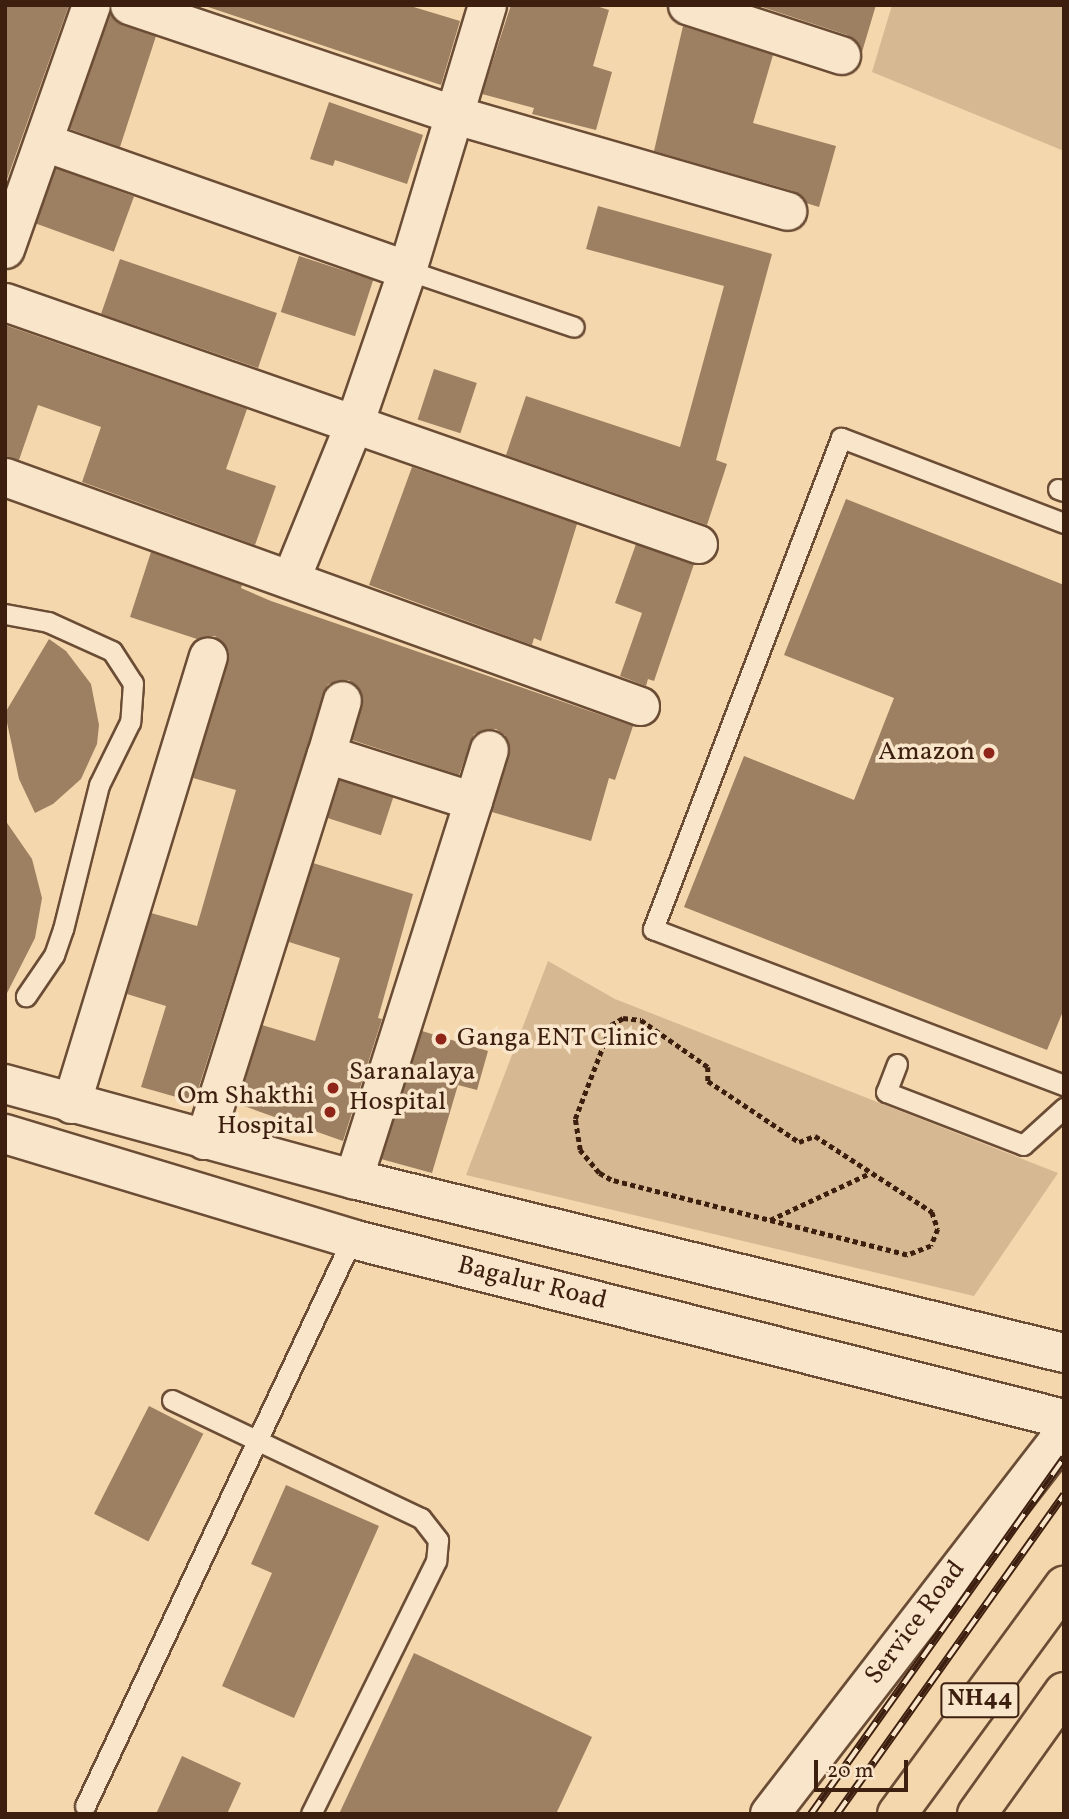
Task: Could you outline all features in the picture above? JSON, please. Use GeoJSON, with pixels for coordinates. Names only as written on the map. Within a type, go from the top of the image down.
{"type":"FeatureCollection","features":[{"type":"Feature","properties":{"kind":"highway","name":"NH44"},"geometry":{"type":"LineString","coordinates":[[897,1814],[1064,1586]]}},
{"type":"Feature","properties":{"kind":"highway","name":"NH44"},"geometry":{"type":"LineString","coordinates":[[977,1814],[1064,1692]]}},
{"type":"Feature","properties":{"kind":"main road"},"geometry":{"type":"LineString","coordinates":[[5,1084],[353,1179],[1064,1353]]}},
{"type":"Feature","properties":{"kind":"main road","name":"Bagalur Road"},"geometry":{"type":"LineString","coordinates":[[5,1134],[352,1239],[1064,1419]]}},
{"type":"Feature","properties":{"kind":"main road","name":"Service Road"},"geometry":{"type":"LineString","coordinates":[[770,1814],[1064,1434]]}},
{"type":"Feature","properties":{"kind":"street"},"geometry":{"type":"LineString","coordinates":[[5,249],[91,5]]}},
{"type":"Feature","properties":{"kind":"street"},"geometry":{"type":"LineString","coordinates":[[130,5],[452,114],[788,211]]}},
{"type":"Feature","properties":{"kind":"street"},"geometry":{"type":"LineString","coordinates":[[291,578],[354,424],[407,270],[452,114],[488,5]]}},
{"type":"Feature","properties":{"kind":"street"},"geometry":{"type":"LineString","coordinates":[[687,5],[841,55]]}},
{"type":"Feature","properties":{"kind":"street"},"geometry":{"type":"LineString","coordinates":[[44,142],[407,270]]}},
{"type":"Feature","properties":{"kind":"street"},"geometry":{"type":"LineString","coordinates":[[5,302],[698,544]]}},
{"type":"Feature","properties":{"kind":"street"},"geometry":{"type":"LineString","coordinates":[[5,478],[291,578],[640,706]]}},
{"type":"Feature","properties":{"kind":"street"},"geometry":{"type":"LineString","coordinates":[[71,1104],[208,656]]}},
{"type":"Feature","properties":{"kind":"street"},"geometry":{"type":"LineString","coordinates":[[204,1140],[342,700]]}},
{"type":"Feature","properties":{"kind":"street"},"geometry":{"type":"LineString","coordinates":[[353,1179],[489,749]]}},
{"type":"Feature","properties":{"kind":"street"},"geometry":{"type":"LineString","coordinates":[[326,754],[473,800]]}},
{"type":"Feature","properties":{"kind":"lane"},"geometry":{"type":"LineString","coordinates":[[407,270],[574,327]]}},
{"type":"Feature","properties":{"kind":"lane"},"geometry":{"type":"LineString","coordinates":[[1064,523],[841,438],[653,929],[1064,1085]]}},
{"type":"Feature","properties":{"kind":"lane"},"geometry":{"type":"LineString","coordinates":[[5,614],[48,622],[112,651],[133,683],[130,722],[99,785],[63,929],[54,955],[26,996]]}},
{"type":"Feature","properties":{"kind":"lane"},"geometry":{"type":"LineString","coordinates":[[897,1064],[886,1092],[1023,1145],[1064,1108]]}},
{"type":"Feature","properties":{"kind":"lane"},"geometry":{"type":"LineString","coordinates":[[85,1806],[352,1239]]}},
{"type":"Feature","properties":{"kind":"lane"},"geometry":{"type":"LineString","coordinates":[[172,1400],[421,1518],[438,1540],[436,1561],[311,1814]]}},
{"type":"Feature","properties":{"kind":"path"},"geometry":{"type":"LineString","coordinates":[[623,1018],[640,1020],[708,1067],[708,1081],[799,1142],[815,1136],[932,1212],[936,1238],[924,1252],[907,1255],[769,1220],[611,1180],[589,1163],[578,1142],[575,1119],[611,1025],[623,1018]]}},
{"type":"Feature","properties":{"kind":"path"},"geometry":{"type":"LineString","coordinates":[[769,1220],[871,1172]]}},
{"type":"Feature","properties":{"kind":"shaded area"},"geometry":{"type":"Polygon","coordinates":[[[892,5],[1064,5],[1064,151],[872,72],[892,5]]]}},
{"type":"Feature","properties":{"kind":"shaded area"},"geometry":{"type":"Polygon","coordinates":[[[548,961],[615,999],[1058,1173],[974,1296],[466,1175],[548,961]]]}},
{"type":"Feature","properties":{"kind":"building"},"geometry":{"type":"Polygon","coordinates":[[[5,5],[69,5],[5,185],[5,5]]]}},
{"type":"Feature","properties":{"kind":"building"},"geometry":{"type":"Polygon","coordinates":[[[202,5],[407,5],[460,21],[441,85],[202,5]]]}},
{"type":"Feature","properties":{"kind":"building"},"geometry":{"type":"Polygon","coordinates":[[[511,5],[593,5],[609,10],[593,66],[612,72],[596,130],[532,114],[534,108],[482,94],[511,5]]]}},
{"type":"Feature","properties":{"kind":"building"},"geometry":{"type":"Polygon","coordinates":[[[756,5],[876,5],[862,52],[847,35],[756,5]]]}},
{"type":"Feature","properties":{"kind":"building"},"geometry":{"type":"Polygon","coordinates":[[[110,13],[122,25],[156,36],[120,147],[70,129],[110,13]]]}},
{"type":"Feature","properties":{"kind":"building"},"geometry":{"type":"Polygon","coordinates":[[[683,26],[773,55],[753,123],[836,146],[819,207],[806,203],[793,191],[654,151],[683,26]]]}},
{"type":"Feature","properties":{"kind":"building"},"geometry":{"type":"Polygon","coordinates":[[[329,102],[423,135],[407,184],[335,160],[333,166],[310,159],[329,102]]]}},
{"type":"Feature","properties":{"kind":"building"},"geometry":{"type":"Polygon","coordinates":[[[56,168],[134,196],[114,252],[36,223],[56,168]]]}},
{"type":"Feature","properties":{"kind":"building"},"geometry":{"type":"Polygon","coordinates":[[[598,206],[772,254],[716,460],[727,464],[707,525],[506,455],[526,396],[680,447],[724,286],[586,249],[598,206]]]}},
{"type":"Feature","properties":{"kind":"building"},"geometry":{"type":"Polygon","coordinates":[[[299,256],[373,280],[355,336],[281,312],[299,256]]]}},
{"type":"Feature","properties":{"kind":"building"},"geometry":{"type":"Polygon","coordinates":[[[120,259],[277,313],[258,368],[101,314],[120,259]]]}},
{"type":"Feature","properties":{"kind":"building"},"geometry":{"type":"Polygon","coordinates":[[[5,325],[247,409],[226,469],[276,486],[255,545],[82,482],[101,427],[38,405],[19,460],[5,457],[5,325]]]}},
{"type":"Feature","properties":{"kind":"building"},"geometry":{"type":"Polygon","coordinates":[[[434,369],[477,383],[460,433],[418,419],[434,369]]]}},
{"type":"Feature","properties":{"kind":"building"},"geometry":{"type":"Polygon","coordinates":[[[412,467],[577,524],[541,641],[534,638],[532,645],[369,585],[412,467]]]}},
{"type":"Feature","properties":{"kind":"building"},"geometry":{"type":"Polygon","coordinates":[[[846,499],[1064,585],[1064,1009],[1047,1050],[684,907],[744,756],[854,800],[894,698],[784,655],[846,499]]]}},
{"type":"Feature","properties":{"kind":"building"},"geometry":{"type":"Polygon","coordinates":[[[636,544],[694,564],[654,681],[648,679],[646,686],[620,676],[642,613],[615,603],[636,544]]]}},
{"type":"Feature","properties":{"kind":"building"},"geometry":{"type":"Polygon","coordinates":[[[151,552],[242,585],[241,588],[271,601],[633,726],[615,780],[609,778],[591,841],[492,812],[509,754],[505,735],[496,729],[474,734],[459,775],[352,740],[362,694],[349,680],[328,684],[194,1102],[141,1087],[166,1006],[127,994],[151,913],[197,926],[236,790],[193,778],[229,652],[215,636],[197,639],[130,617],[151,552]]]}},
{"type":"Feature","properties":{"kind":"building"},"geometry":{"type":"Polygon","coordinates":[[[49,639],[66,651],[91,684],[99,725],[97,744],[81,779],[53,804],[35,813],[19,779],[5,713],[49,639]]]}},
{"type":"Feature","properties":{"kind":"building"},"geometry":{"type":"Polygon","coordinates":[[[340,780],[393,797],[381,835],[328,818],[340,780]]]}},
{"type":"Feature","properties":{"kind":"building"},"geometry":{"type":"Polygon","coordinates":[[[5,820],[32,859],[42,898],[35,938],[5,997],[5,820]]]}},
{"type":"Feature","properties":{"kind":"building"},"geometry":{"type":"Polygon","coordinates":[[[313,863],[413,894],[378,1018],[382,1019],[343,1141],[238,1104],[262,1025],[315,1041],[340,958],[289,942],[313,863]]]}},
{"type":"Feature","properties":{"kind":"building"},"geometry":{"type":"Polygon","coordinates":[[[422,1031],[488,1051],[477,1090],[458,1085],[432,1173],[381,1159],[422,1031]]]}},
{"type":"Feature","properties":{"kind":"building"},"geometry":{"type":"Polygon","coordinates":[[[149,1406],[203,1434],[148,1542],[94,1514],[149,1406]]]}},
{"type":"Feature","properties":{"kind":"building"},"geometry":{"type":"Polygon","coordinates":[[[286,1485],[379,1526],[294,1718],[222,1686],[272,1573],[251,1564],[286,1485]]]}},
{"type":"Feature","properties":{"kind":"building"},"geometry":{"type":"Polygon","coordinates":[[[414,1653],[592,1737],[556,1814],[339,1814],[414,1653]]]}},
{"type":"Feature","properties":{"kind":"building"},"geometry":{"type":"Polygon","coordinates":[[[182,1756],[241,1783],[227,1814],[156,1814],[182,1756]]]}},
{"type":"Feature","properties":{"kind":"railway"},"geometry":{"type":"LineString","coordinates":[[811,1814],[1064,1458]]}},
{"type":"Feature","properties":{"kind":"railway"},"geometry":{"type":"LineString","coordinates":[[837,1814],[1064,1495]]}},
{"type":"Feature","properties":{"kind":"place","name":"Amazon"},"geometry":{"type":"Point","coordinates":[989,753]}},
{"type":"Feature","properties":{"kind":"place","name":"Ganga ENT Clinic"},"geometry":{"type":"Point","coordinates":[441,1039]}},
{"type":"Feature","properties":{"kind":"place","name":"Saranalaya Hospital"},"geometry":{"type":"Point","coordinates":[333,1088]}},
{"type":"Feature","properties":{"kind":"place","name":"Om Shakthi Hospital"},"geometry":{"type":"Point","coordinates":[330,1112]}}]}
